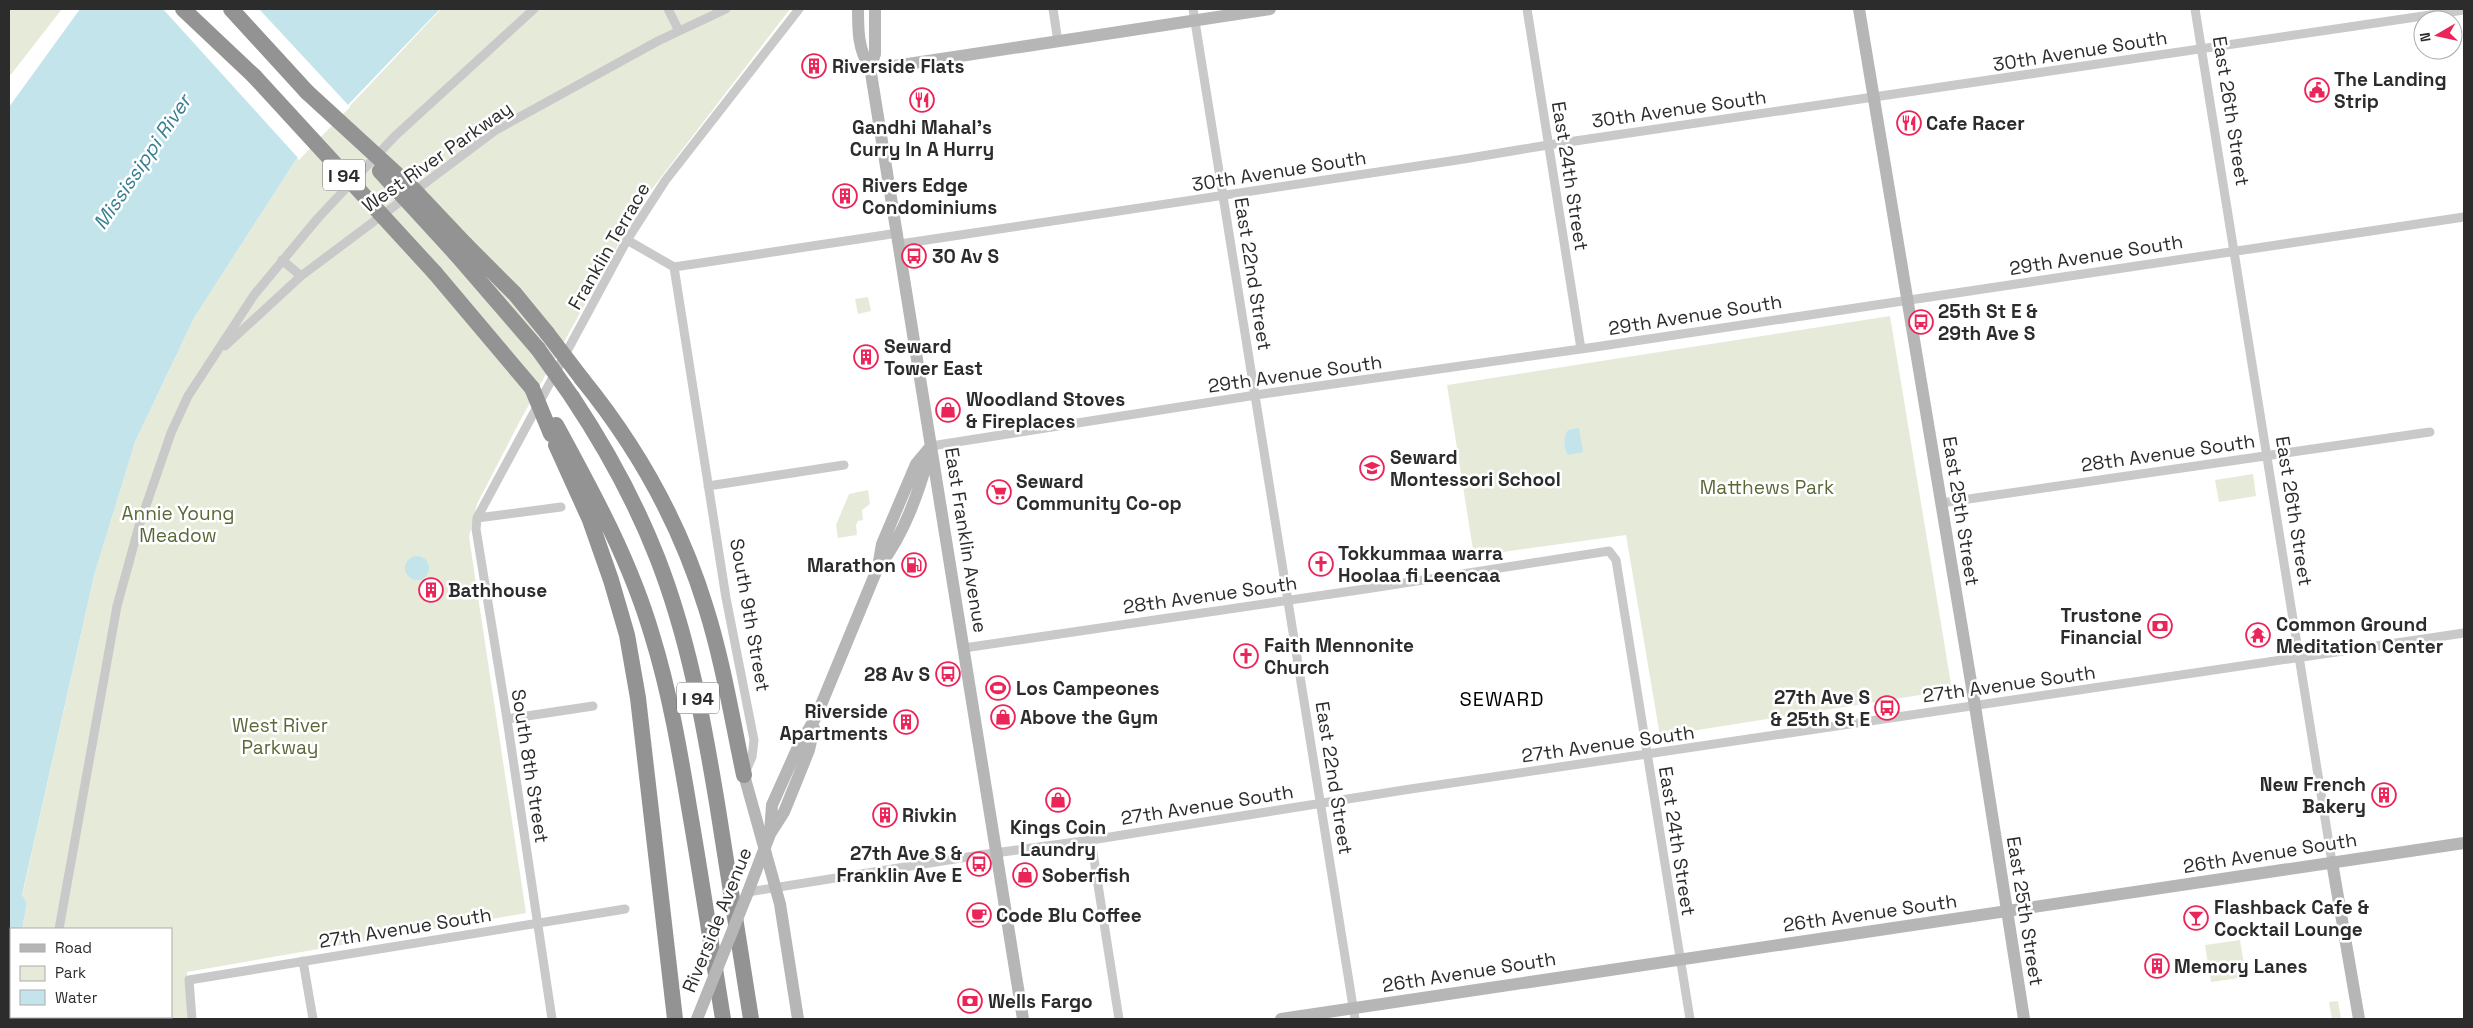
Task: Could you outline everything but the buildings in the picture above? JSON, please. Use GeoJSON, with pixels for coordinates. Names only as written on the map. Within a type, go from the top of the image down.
{"type":"FeatureCollection","features":[{"type":"Feature","properties":{"kind":"highway"},"geometry":{"type":"LineString","coordinates":[[183,9],[254,76]]}},
{"type":"Feature","properties":{"kind":"highway","name":"I 94"},"geometry":{"type":"LineString","coordinates":[[192,9],[435,273],[527,382],[606,518],[627,565],[655,643],[682,758],[723,1019]]}},
{"type":"Feature","properties":{"kind":"highway","name":"I 94"},"geometry":{"type":"LineString","coordinates":[[231,9],[307,92],[461,249],[538,349],[572,398],[614,466],[645,527],[666,582],[688,654],[711,768],[751,1019]]}},
{"type":"Feature","properties":{"kind":"highway"},"geometry":{"type":"LineString","coordinates":[[237,9],[257,37]]}},
{"type":"Feature","properties":{"kind":"highway"},"geometry":{"type":"LineString","coordinates":[[461,249],[515,294],[548,333],[639,457],[662,497],[697,579],[713,631],[744,775]]}},
{"type":"Feature","properties":{"kind":"highway"},"geometry":{"type":"LineString","coordinates":[[554,429],[612,580],[627,635],[638,698],[676,1019]]}},
{"type":"Feature","properties":{"kind":"street","name":"West River Parkway"},"geometry":{"type":"LineString","coordinates":[[59,928],[106,666],[127,567],[171,433],[188,396],[254,295],[318,218],[395,136],[534,9]]}},
{"type":"Feature","properties":{"kind":"street"},"geometry":{"type":"LineString","coordinates":[[668,9],[679,31]]}},
{"type":"Feature","properties":{"kind":"street","name":"West River Parkway"},"geometry":{"type":"LineString","coordinates":[[217,353],[301,276],[496,130],[679,31],[726,9]]}},
{"type":"Feature","properties":{"kind":"street","name":"Franklin Terrace"},"geometry":{"type":"LineString","coordinates":[[477,518],[627,240],[665,180],[798,9]]}},
{"type":"Feature","properties":{"kind":"street","name":"East Franklin Avenue"},"geometry":{"type":"LineString","coordinates":[[858,9],[862,56],[870,67],[899,238],[1023,1019]]}},
{"type":"Feature","properties":{"kind":"street","name":"East Franklin Avenue"},"geometry":{"type":"LineString","coordinates":[[870,67],[875,54],[875,9]]}},
{"type":"Feature","properties":{"kind":"street"},"geometry":{"type":"LineString","coordinates":[[1053,9],[1058,42]]}},
{"type":"Feature","properties":{"kind":"street"},"geometry":{"type":"LineString","coordinates":[[870,67],[888,67],[1058,42],[1194,15],[1270,9]]}},
{"type":"Feature","properties":{"kind":"street","name":"East 24th Street"},"geometry":{"type":"LineString","coordinates":[[1527,9],[1581,349]]}},
{"type":"Feature","properties":{"kind":"street","name":"East 25th Street"},"geometry":{"type":"LineString","coordinates":[[1860,9],[1975,706],[2024,1019]]}},
{"type":"Feature","properties":{"kind":"street","name":"East 26th Street"},"geometry":{"type":"LineString","coordinates":[[2195,9],[2298,658],[2359,1019]]}},
{"type":"Feature","properties":{"kind":"street","name":"30th Avenue South"},"geometry":{"type":"LineString","coordinates":[[674,267],[1224,195],[1548,144],[1874,98],[2464,10]]}},
{"type":"Feature","properties":{"kind":"street","name":"East 22nd Street"},"geometry":{"type":"LineString","coordinates":[[1194,15],[1354,1014]]}},
{"type":"Feature","properties":{"kind":"street","name":"29th Avenue South"},"geometry":{"type":"LineString","coordinates":[[931,446],[1048,430],[1256,395],[1581,349],[2464,217]]}},
{"type":"Feature","properties":{"kind":"street"},"geometry":{"type":"LineString","coordinates":[[627,240],[674,267]]}},
{"type":"Feature","properties":{"kind":"street"},"geometry":{"type":"LineString","coordinates":[[282,260],[301,276]]}},
{"type":"Feature","properties":{"kind":"street","name":"South 9th Street"},"geometry":{"type":"LineString","coordinates":[[674,267],[726,598],[754,740],[752,757],[744,775]]}},
{"type":"Feature","properties":{"kind":"street","name":"28th Avenue South"},"geometry":{"type":"LineString","coordinates":[[1941,503],[2266,454],[2430,432]]}},
{"type":"Feature","properties":{"kind":"street","name":"Riverside Avenue"},"geometry":{"type":"LineString","coordinates":[[697,1019],[752,891],[757,869],[770,834],[772,805],[798,747],[816,716],[878,567],[893,548],[921,482],[931,446]]}},
{"type":"Feature","properties":{"kind":"street"},"geometry":{"type":"LineString","coordinates":[[708,486],[844,465]]}},
{"type":"Feature","properties":{"kind":"street"},"geometry":{"type":"LineString","coordinates":[[477,518],[562,507]]}},
{"type":"Feature","properties":{"kind":"street","name":"South 8th Street"},"geometry":{"type":"LineString","coordinates":[[477,518],[476,529],[507,719],[552,1019]]}},
{"type":"Feature","properties":{"kind":"street","name":"East 24th Street"},"geometry":{"type":"LineString","coordinates":[[1609,551],[1616,560],[1690,1019]]}},
{"type":"Feature","properties":{"kind":"street","name":"28th Avenue South"},"geometry":{"type":"LineString","coordinates":[[964,648],[1609,551]]}},
{"type":"Feature","properties":{"kind":"street","name":"27th Avenue South"},"geometry":{"type":"LineString","coordinates":[[752,891],[1647,755],[2464,634]]}},
{"type":"Feature","properties":{"kind":"street"},"geometry":{"type":"LineString","coordinates":[[507,719],[592,706]]}},
{"type":"Feature","properties":{"kind":"street"},"geometry":{"type":"LineString","coordinates":[[744,775],[780,904],[798,1019]]}},
{"type":"Feature","properties":{"kind":"street"},"geometry":{"type":"LineString","coordinates":[[1091,840],[1119,1019]]}},
{"type":"Feature","properties":{"kind":"street","name":"26th Avenue South"},"geometry":{"type":"LineString","coordinates":[[1281,1019],[1354,1014],[1680,960],[2464,843]]}},
{"type":"Feature","properties":{"kind":"street","name":"27th Avenue South"},"geometry":{"type":"LineString","coordinates":[[192,1019],[189,980],[625,908]]}},
{"type":"Feature","properties":{"kind":"street"},"geometry":{"type":"LineString","coordinates":[[303,961],[313,1019]]}},
{"type":"Feature","properties":{"kind":"green space"},"geometry":{"type":"Polygon","coordinates":[[[9,9],[62,9],[9,77],[9,9]]]}},
{"type":"Feature","properties":{"kind":"green space","name":"West River Parkway"},"geometry":{"type":"Polygon","coordinates":[[[441,9],[790,9],[642,202],[521,419],[477,504],[469,537],[526,913],[187,972],[191,1019],[9,1019],[10,1001],[10,1018],[172,1018],[172,928],[22,928],[27,903],[22,896],[94,576],[135,442],[194,318],[297,158],[299,160],[441,9]]]}},
{"type":"Feature","properties":{"kind":"green space"},"geometry":{"type":"Polygon","coordinates":[[[868,297],[871,311],[858,314],[855,299],[868,297]]]}},
{"type":"Feature","properties":{"kind":"green space","name":"Matthews Park"},"geometry":{"type":"Polygon","coordinates":[[[1890,316],[1952,690],[1660,736],[1626,535],[1474,556],[1447,385],[1890,316]]]}},
{"type":"Feature","properties":{"kind":"green space"},"geometry":{"type":"Polygon","coordinates":[[[2253,474],[2256,496],[2219,502],[2215,480],[2253,474]]]}},
{"type":"Feature","properties":{"kind":"green space"},"geometry":{"type":"Polygon","coordinates":[[[868,490],[870,504],[862,510],[863,520],[858,521],[856,525],[857,535],[838,538],[836,525],[849,494],[868,490]]]}},
{"type":"Feature","properties":{"kind":"green space"},"geometry":{"type":"Polygon","coordinates":[[[2240,940],[2246,977],[2211,982],[2205,945],[2240,940]]]}},
{"type":"Feature","properties":{"kind":"green space"},"geometry":{"type":"Polygon","coordinates":[[[2338,1001],[2341,1019],[2332,1019],[2329,1002],[2338,1001]]]}},
{"type":"Feature","properties":{"kind":"water","name":"Mississippi River"},"geometry":{"type":"Polygon","coordinates":[[[80,9],[440,9],[297,158],[194,318],[135,442],[94,576],[22,895],[27,903],[22,928],[10,928],[9,1006],[9,107],[80,9]]]}},
{"type":"Feature","properties":{"kind":"water"},"geometry":{"type":"Polygon","coordinates":[[[1579,428],[1583,452],[1568,455],[1564,442],[1566,433],[1568,430],[1579,428]]]}},
{"type":"Feature","properties":{"kind":"water"},"geometry":{"type":"Polygon","coordinates":[[[417,556],[425,560],[429,568],[425,576],[417,580],[409,576],[405,568],[409,560],[417,556]]]}},
{"type":"Feature","properties":{"kind":"pier"},"geometry":{"type":"Polygon","coordinates":[[[163,9],[259,9],[350,107],[299,159],[163,9]]]}},
{"type":"Feature","properties":{"kind":"place","name":"Riverside Flats"},"geometry":{"type":"Point","coordinates":[814,66]}},
{"type":"Feature","properties":{"kind":"place","name":"The Landing Strip"},"geometry":{"type":"Point","coordinates":[2317,90]}},
{"type":"Feature","properties":{"kind":"place","name":"Gandhi Mahal's Curry In A Hurry"},"geometry":{"type":"Point","coordinates":[922,100]}},
{"type":"Feature","properties":{"kind":"place","name":"Cafe Racer"},"geometry":{"type":"Point","coordinates":[1909,123]}},
{"type":"Feature","properties":{"kind":"place","name":"Rivers Edge Condominiums"},"geometry":{"type":"Point","coordinates":[845,196]}},
{"type":"Feature","properties":{"kind":"place","name":"30 Av S"},"geometry":{"type":"Point","coordinates":[914,256]}},
{"type":"Feature","properties":{"kind":"place","name":"25th St E & 29th Ave S"},"geometry":{"type":"Point","coordinates":[1921,322]}},
{"type":"Feature","properties":{"kind":"place","name":"Seward Tower East"},"geometry":{"type":"Point","coordinates":[866,357]}},
{"type":"Feature","properties":{"kind":"place","name":"Woodland Stoves & Fireplaces"},"geometry":{"type":"Point","coordinates":[948,410]}},
{"type":"Feature","properties":{"kind":"place","name":"Seward Montessori School"},"geometry":{"type":"Point","coordinates":[1372,468]}},
{"type":"Feature","properties":{"kind":"place","name":"Seward Community Co-op"},"geometry":{"type":"Point","coordinates":[999,492]}},
{"type":"Feature","properties":{"kind":"place","name":"Tokkummaa warra Hoolaa fi Leencaa"},"geometry":{"type":"Point","coordinates":[1321,564]}},
{"type":"Feature","properties":{"kind":"place","name":"Marathon"},"geometry":{"type":"Point","coordinates":[914,565]}},
{"type":"Feature","properties":{"kind":"place","name":"Bathhouse"},"geometry":{"type":"Point","coordinates":[431,590]}},
{"type":"Feature","properties":{"kind":"place","name":"Trustone Financial"},"geometry":{"type":"Point","coordinates":[2160,626]}},
{"type":"Feature","properties":{"kind":"place","name":"Common Ground Meditation Center"},"geometry":{"type":"Point","coordinates":[2258,635]}},
{"type":"Feature","properties":{"kind":"place","name":"Faith Mennonite Church"},"geometry":{"type":"Point","coordinates":[1246,656]}},
{"type":"Feature","properties":{"kind":"place","name":"28 Av S"},"geometry":{"type":"Point","coordinates":[948,674]}},
{"type":"Feature","properties":{"kind":"place","name":"Los Campeones"},"geometry":{"type":"Point","coordinates":[998,688]}},
{"type":"Feature","properties":{"kind":"place","name":"27th Ave S & 25th St E"},"geometry":{"type":"Point","coordinates":[1887,708]}},
{"type":"Feature","properties":{"kind":"place","name":"Above the Gym"},"geometry":{"type":"Point","coordinates":[1003,717]}},
{"type":"Feature","properties":{"kind":"place","name":"Riverside Apartments"},"geometry":{"type":"Point","coordinates":[906,722]}},
{"type":"Feature","properties":{"kind":"place","name":"New French Bakery"},"geometry":{"type":"Point","coordinates":[2384,795]}},
{"type":"Feature","properties":{"kind":"place","name":"Kings Coin Laundry"},"geometry":{"type":"Point","coordinates":[1058,800]}},
{"type":"Feature","properties":{"kind":"place","name":"Rivkin"},"geometry":{"type":"Point","coordinates":[885,815]}},
{"type":"Feature","properties":{"kind":"place","name":"27th Ave S & Franklin Ave E"},"geometry":{"type":"Point","coordinates":[979,864]}},
{"type":"Feature","properties":{"kind":"place","name":"Soberfish"},"geometry":{"type":"Point","coordinates":[1025,875]}},
{"type":"Feature","properties":{"kind":"place","name":"Code Blu Coffee"},"geometry":{"type":"Point","coordinates":[979,915]}},
{"type":"Feature","properties":{"kind":"place","name":"Flashback Cafe & Cocktail Lounge"},"geometry":{"type":"Point","coordinates":[2196,918]}},
{"type":"Feature","properties":{"kind":"place","name":"Memory Lanes"},"geometry":{"type":"Point","coordinates":[2157,966]}},
{"type":"Feature","properties":{"kind":"place","name":"Wells Fargo"},"geometry":{"type":"Point","coordinates":[970,1001]}},
{"type":"Feature","properties":{"kind":"district","name":"SEWARD"},"geometry":{"type":"Point","coordinates":[1502,699]}},
{"type":"Feature","properties":{"kind":"park label","name":"Annie Young Meadow"},"geometry":{"type":"Point","coordinates":[178,524]}}]}
